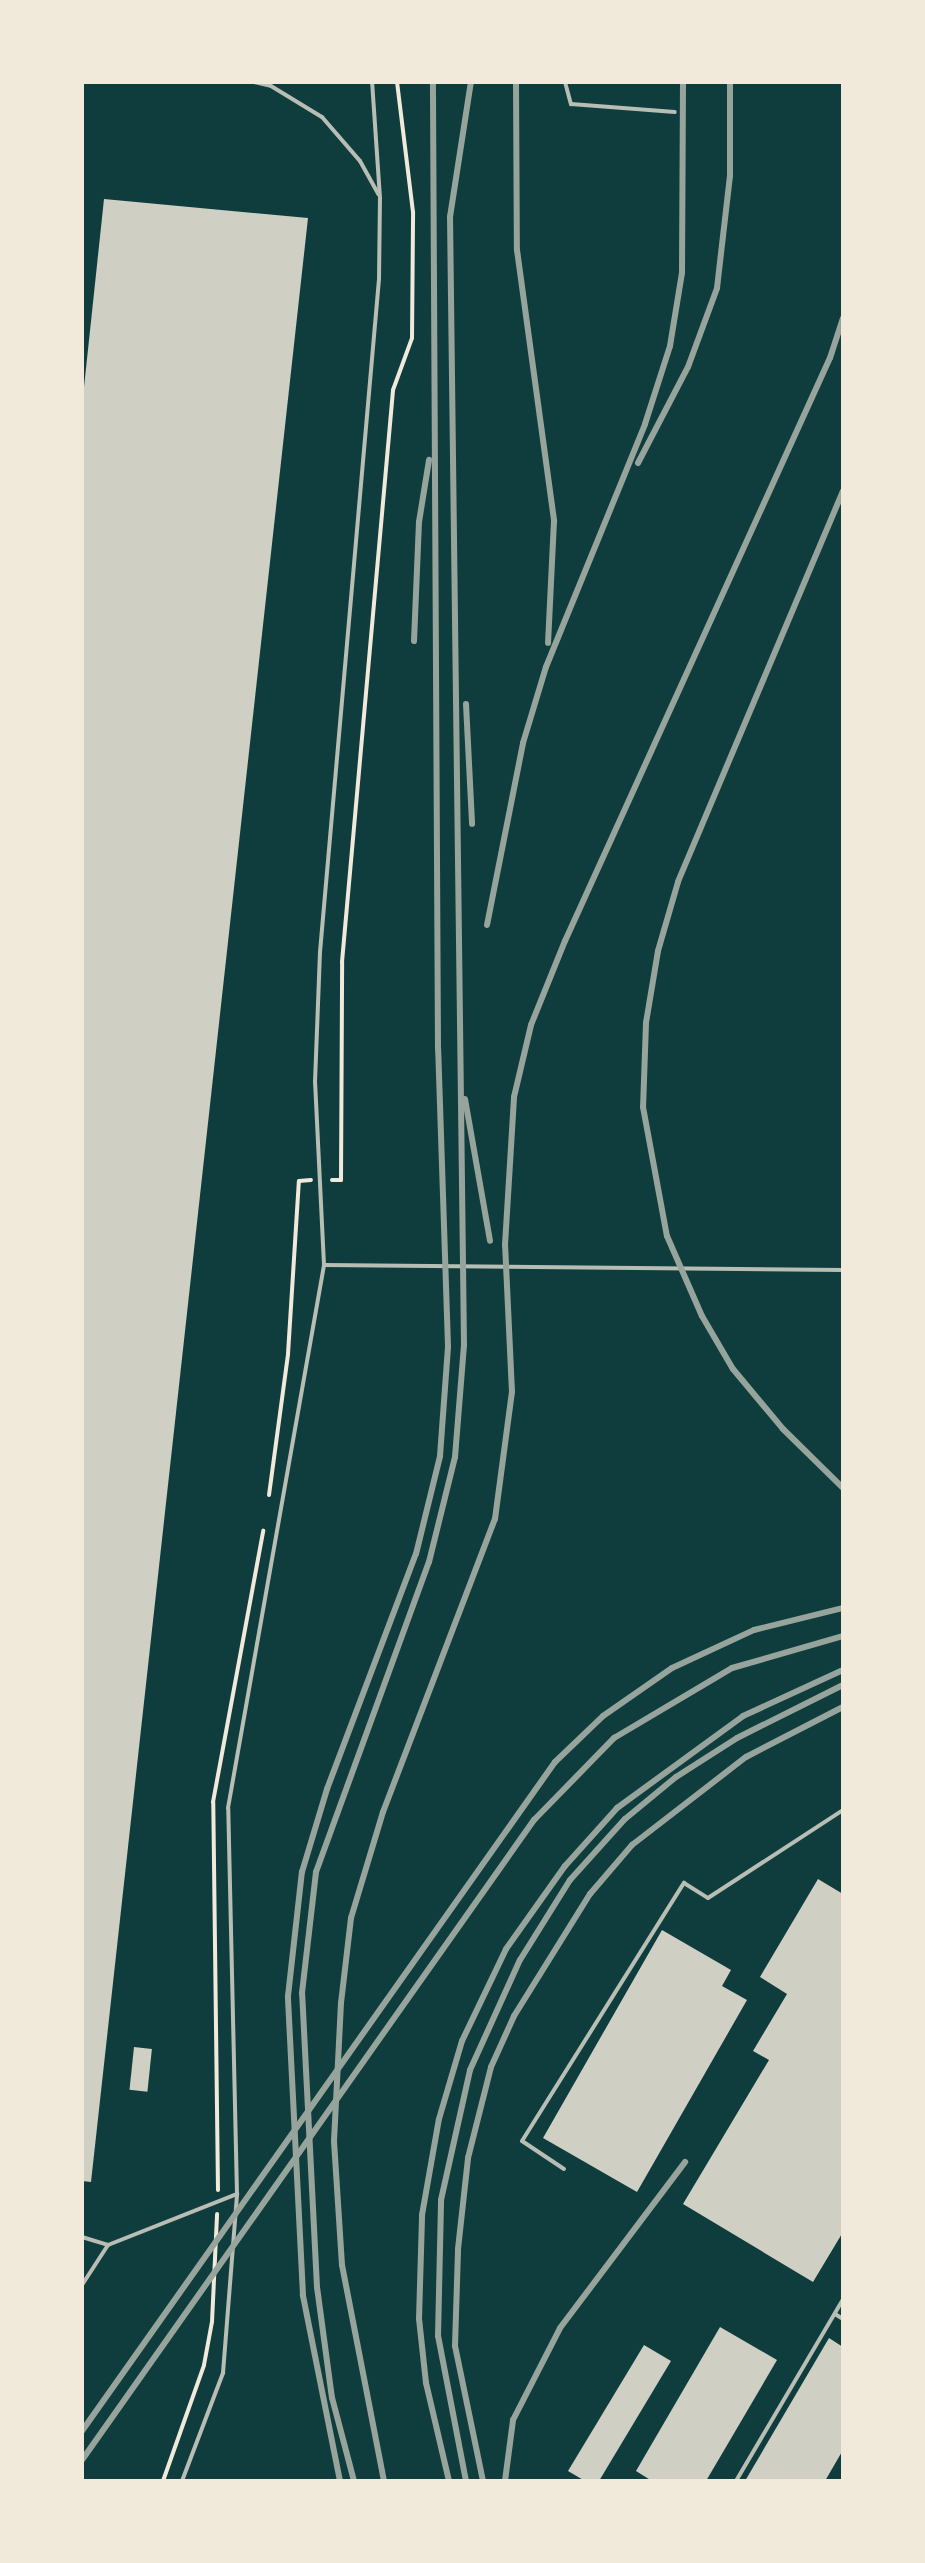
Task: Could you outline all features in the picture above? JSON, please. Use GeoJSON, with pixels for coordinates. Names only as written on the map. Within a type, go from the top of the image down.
{"type":"FeatureCollection","features":[{"type":"Feature","properties":{"kind":"lane"},"geometry":{"type":"LineString","coordinates":[[254,82],[271,86],[322,117],[360,161],[380,198]]}},
{"type":"Feature","properties":{"kind":"lane"},"geometry":{"type":"LineString","coordinates":[[182,2481],[223,2373],[237,2194],[228,1808],[324,1265],[317,1180],[320,952],[365,469],[380,198],[372,82]]}},
{"type":"Feature","properties":{"kind":"lane"},"geometry":{"type":"LineString","coordinates":[[565,82],[571,104],[675,112]]}},
{"type":"Feature","properties":{"kind":"lane"},"geometry":{"type":"LineString","coordinates":[[324,1265],[843,1270]]}},
{"type":"Feature","properties":{"kind":"lane"},"geometry":{"type":"LineString","coordinates":[[564,2169],[522,2141],[684,1883],[708,1898],[843,1810]]}},
{"type":"Feature","properties":{"kind":"lane"},"geometry":{"type":"LineString","coordinates":[[82,2285],[108,2245],[237,2194]]}},
{"type":"Feature","properties":{"kind":"lane"},"geometry":{"type":"LineString","coordinates":[[82,2237],[108,2245]]}},
{"type":"Feature","properties":{"kind":"lane"},"geometry":{"type":"LineString","coordinates":[[736,2481],[843,2299]]}},
{"type":"Feature","properties":{"kind":"lane"},"geometry":{"type":"LineString","coordinates":[[835,2314],[843,2319]]}},
{"type":"Feature","properties":{"kind":"path"},"geometry":{"type":"LineString","coordinates":[[268,1504],[288,1354],[299,1181],[341,1180],[342,962],[393,390],[412,338],[413,212],[397,82]]}},
{"type":"Feature","properties":{"kind":"path"},"geometry":{"type":"LineString","coordinates":[[163,2481],[204,2365],[212,2322],[218,2201],[213,1802],[265,1520]]}},
{"type":"Feature","properties":{"kind":"building"},"geometry":{"type":"Polygon","coordinates":[[[104,199],[308,218],[91,2182],[82,2181],[82,406],[104,199]]]}},
{"type":"Feature","properties":{"kind":"building"},"geometry":{"type":"Polygon","coordinates":[[[818,1879],[843,1894],[843,2232],[813,2282],[683,2204],[769,2060],[753,2051],[787,1994],[760,1977],[818,1879]]]}},
{"type":"Feature","properties":{"kind":"building"},"geometry":{"type":"Polygon","coordinates":[[[662,1930],[731,1970],[722,1986],[747,2000],[637,2192],[543,2138],[662,1930]]]}},
{"type":"Feature","properties":{"kind":"building"},"geometry":{"type":"Polygon","coordinates":[[[134,2047],[152,2049],[147,2092],[130,2090],[134,2047]]]}},
{"type":"Feature","properties":{"kind":"building"},"geometry":{"type":"Polygon","coordinates":[[[720,2327],[777,2360],[706,2481],[652,2481],[636,2471],[720,2327]]]}},
{"type":"Feature","properties":{"kind":"building"},"geometry":{"type":"Polygon","coordinates":[[[829,2338],[843,2347],[843,2450],[825,2481],[745,2481],[829,2338]]]}},
{"type":"Feature","properties":{"kind":"building"},"geometry":{"type":"Polygon","coordinates":[[[644,2345],[671,2361],[599,2481],[585,2481],[568,2471],[644,2345]]]}},
{"type":"Feature","properties":{"kind":"railway"},"geometry":{"type":"LineString","coordinates":[[340,2481],[303,2295],[288,1996],[302,1872],[327,1789],[416,1554],[440,1456],[448,1346],[438,1049],[433,82]]}},
{"type":"Feature","properties":{"kind":"railway"},"geometry":{"type":"LineString","coordinates":[[354,2481],[332,2398],[317,2287],[302,1993],[316,1872],[429,1562],[455,1457],[464,1345],[450,217],[471,82]]}},
{"type":"Feature","properties":{"kind":"railway"},"geometry":{"type":"LineString","coordinates":[[516,82],[517,250],[554,521],[548,643]]}},
{"type":"Feature","properties":{"kind":"railway"},"geometry":{"type":"LineString","coordinates":[[487,925],[523,743],[546,667],[645,424],[670,346],[682,273],[683,82]]}},
{"type":"Feature","properties":{"kind":"railway"},"geometry":{"type":"LineString","coordinates":[[638,463],[688,367],[717,288],[730,176],[730,82]]}},
{"type":"Feature","properties":{"kind":"railway"},"geometry":{"type":"LineString","coordinates":[[384,2481],[342,2265],[334,2141],[341,2003],[351,1918],[383,1812],[495,1519],[512,1392],[505,1245],[514,1097],[531,1025],[565,941],[830,358],[843,318]]}},
{"type":"Feature","properties":{"kind":"railway"},"geometry":{"type":"LineString","coordinates":[[414,641],[419,522],[429,460]]}},
{"type":"Feature","properties":{"kind":"railway"},"geometry":{"type":"LineString","coordinates":[[843,491],[678,882],[658,951],[646,1023],[643,1107],[667,1236],[702,1316],[733,1369],[783,1429],[843,1488]]}},
{"type":"Feature","properties":{"kind":"railway"},"geometry":{"type":"LineString","coordinates":[[466,704],[472,824]]}},
{"type":"Feature","properties":{"kind":"railway"},"geometry":{"type":"LineString","coordinates":[[465,1099],[490,1241]]}},
{"type":"Feature","properties":{"kind":"railway"},"geometry":{"type":"LineString","coordinates":[[82,2431],[555,1762],[603,1716],[672,1668],[754,1630],[843,1608]]}},
{"type":"Feature","properties":{"kind":"railway"},"geometry":{"type":"LineString","coordinates":[[82,2460],[534,1820],[614,1738],[732,1668],[843,1636]]}},
{"type":"Feature","properties":{"kind":"railway"},"geometry":{"type":"LineString","coordinates":[[449,2481],[426,2383],[419,2319],[422,2215],[439,2119],[462,2041],[506,1949],[565,1866],[617,1808],[743,1716],[843,1670]]}},
{"type":"Feature","properties":{"kind":"railway"},"geometry":{"type":"LineString","coordinates":[[466,2481],[438,2336],[441,2200],[470,2070],[520,1960],[570,1880],[625,1819],[676,1777],[737,1738],[843,1685]]}},
{"type":"Feature","properties":{"kind":"railway"},"geometry":{"type":"LineString","coordinates":[[483,2481],[455,2346],[458,2249],[468,2158],[491,2067],[514,2016],[590,1894],[632,1845],[746,1757],[843,1707]]}},
{"type":"Feature","properties":{"kind":"railway"},"geometry":{"type":"LineString","coordinates":[[505,2481],[513,2420],[560,2328],[685,2162]]}}]}
